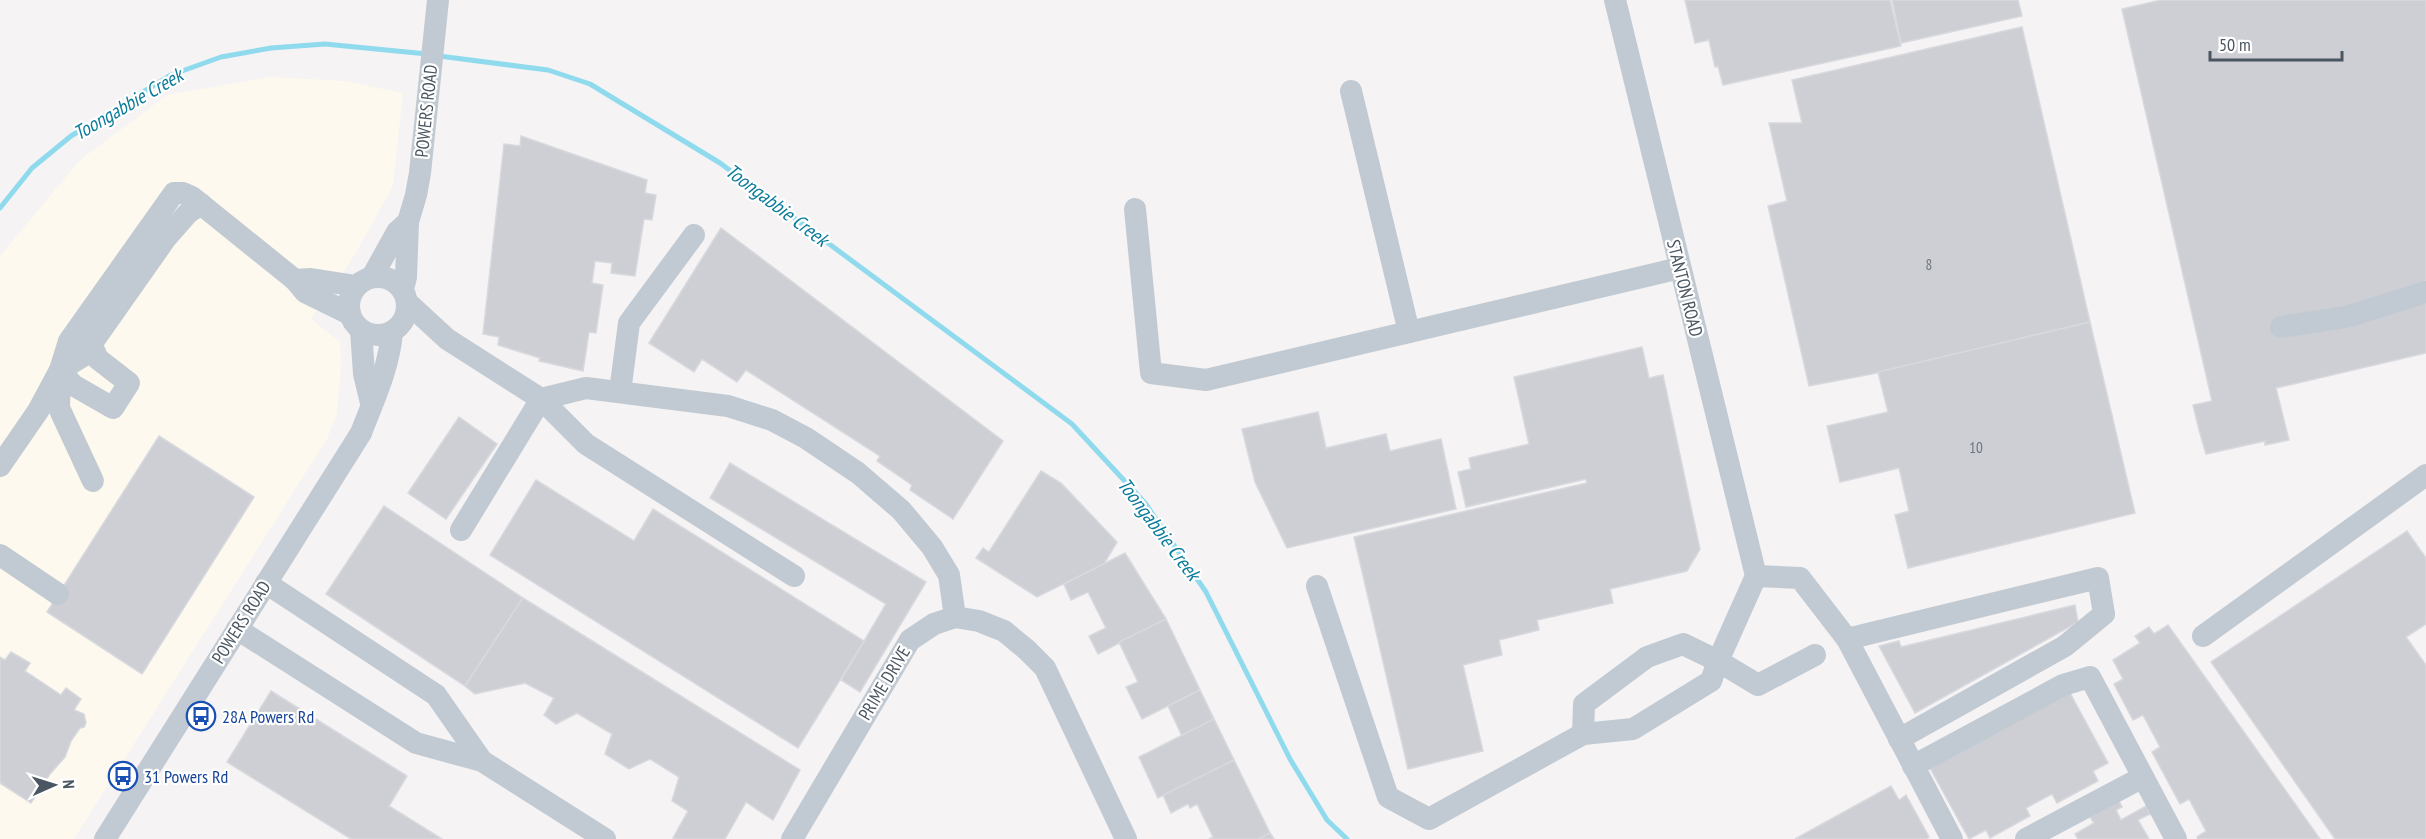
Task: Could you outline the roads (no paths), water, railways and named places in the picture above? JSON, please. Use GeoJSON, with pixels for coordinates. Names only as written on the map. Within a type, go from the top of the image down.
{"type":"FeatureCollection","features":[{"type":"Feature","properties":{"kind":"street","name":"STANTON ROAD"},"geometry":{"type":"LineString","coordinates":[[1615,0],[1756,576]]}},
{"type":"Feature","properties":{"kind":"street","name":"POWERS ROAD"},"geometry":{"type":"LineString","coordinates":[[405,296],[408,222],[416,195],[438,7]]}},
{"type":"Feature","properties":{"kind":"street"},"geometry":{"type":"LineString","coordinates":[[1351,91],[1409,332]]}},
{"type":"Feature","properties":{"kind":"street"},"geometry":{"type":"LineString","coordinates":[[0,466],[38,411],[60,370],[69,341],[174,193],[183,193],[201,204],[295,280],[305,292],[376,335],[396,329],[447,339]]}},
{"type":"Feature","properties":{"kind":"street"},"geometry":{"type":"LineString","coordinates":[[60,370],[83,356],[166,238],[188,213],[201,204]]}},
{"type":"Feature","properties":{"kind":"street"},"geometry":{"type":"LineString","coordinates":[[1135,209],[1150,373],[1206,380],[1680,268]]}},
{"type":"Feature","properties":{"kind":"street","name":"POWERS ROAD"},"geometry":{"type":"LineString","coordinates":[[364,282],[397,232],[408,222]]}},
{"type":"Feature","properties":{"kind":"street"},"geometry":{"type":"LineString","coordinates":[[620,392],[628,323],[694,234]]}},
{"type":"Feature","properties":{"kind":"street"},"geometry":{"type":"LineString","coordinates":[[295,280],[364,282],[389,278],[447,339],[541,399],[586,444],[794,576]]}},
{"type":"Feature","properties":{"kind":"street"},"geometry":{"type":"LineString","coordinates":[[364,282],[351,295],[371,403]]}},
{"type":"Feature","properties":{"kind":"street"},"geometry":{"type":"LineString","coordinates":[[2281,327],[2346,316],[2426,292]]}},
{"type":"Feature","properties":{"kind":"street"},"geometry":{"type":"LineString","coordinates":[[396,329],[406,316],[405,296]]}},
{"type":"Feature","properties":{"kind":"street","name":"POWERS ROAD"},"geometry":{"type":"LineString","coordinates":[[105,839],[361,433],[371,403],[382,381],[396,329]]}},
{"type":"Feature","properties":{"kind":"street"},"geometry":{"type":"LineString","coordinates":[[60,370],[73,386],[113,408],[129,383],[98,359],[91,344]]}},
{"type":"Feature","properties":{"kind":"street"},"geometry":{"type":"LineString","coordinates":[[60,370],[59,408],[93,481]]}},
{"type":"Feature","properties":{"kind":"street"},"geometry":{"type":"LineString","coordinates":[[461,530],[541,399],[586,388],[728,406],[771,420],[814,444],[858,473],[901,510],[932,546],[949,575],[955,617],[980,621],[1004,631],[1045,668],[1126,839]]}},
{"type":"Feature","properties":{"kind":"street"},"geometry":{"type":"LineString","coordinates":[[2203,636],[2422,486]]}},
{"type":"Feature","properties":{"kind":"street"},"geometry":{"type":"LineString","coordinates":[[0,555],[58,594]]}},
{"type":"Feature","properties":{"kind":"street"},"geometry":{"type":"LineString","coordinates":[[1317,586],[1388,797],[1429,819],[1583,734],[1633,729],[1711,681],[1756,576],[1800,578],[1847,639],[1952,839]]}},
{"type":"Feature","properties":{"kind":"street"},"geometry":{"type":"LineString","coordinates":[[1847,639],[2098,578],[2104,614],[2065,646],[1899,739]]}},
{"type":"Feature","properties":{"kind":"street"},"geometry":{"type":"LineString","coordinates":[[266,583],[436,695],[482,762]]}},
{"type":"Feature","properties":{"kind":"street","name":"PRIME DRIVE"},"geometry":{"type":"LineString","coordinates":[[792,839],[910,640],[934,624],[955,617]]}},
{"type":"Feature","properties":{"kind":"street"},"geometry":{"type":"LineString","coordinates":[[237,629],[416,743],[482,762],[605,839]]}},
{"type":"Feature","properties":{"kind":"street"},"geometry":{"type":"LineString","coordinates":[[1583,734],[1584,704],[1647,657],[1683,644],[1718,661],[1758,685],[1815,655]]}},
{"type":"Feature","properties":{"kind":"street"},"geometry":{"type":"LineString","coordinates":[[1913,766],[2062,685],[2090,677],[2176,839]]}},
{"type":"Feature","properties":{"kind":"street"},"geometry":{"type":"LineString","coordinates":[[2026,839],[2143,777]]}},
{"type":"Feature","properties":{"kind":"waterway","name":"Toongabbie Creek"},"geometry":{"type":"LineString","coordinates":[[0,208],[32,168],[71,136],[171,75],[221,57],[271,48],[325,44],[427,54]]}},
{"type":"Feature","properties":{"kind":"waterway","name":"Toongabbie Creek"},"geometry":{"type":"LineString","coordinates":[[439,56],[548,70],[590,84],[720,163],[1072,424],[1145,503],[1206,592],[1290,759],[1327,820],[1347,839]]}},
{"type":"Feature","properties":{"kind":"place","name":"28A Powers Rd"},"geometry":{"type":"Point","coordinates":[201,716]}},
{"type":"Feature","properties":{"kind":"place","name":"31 Powers Rd"},"geometry":{"type":"Point","coordinates":[123,776]}}]}
